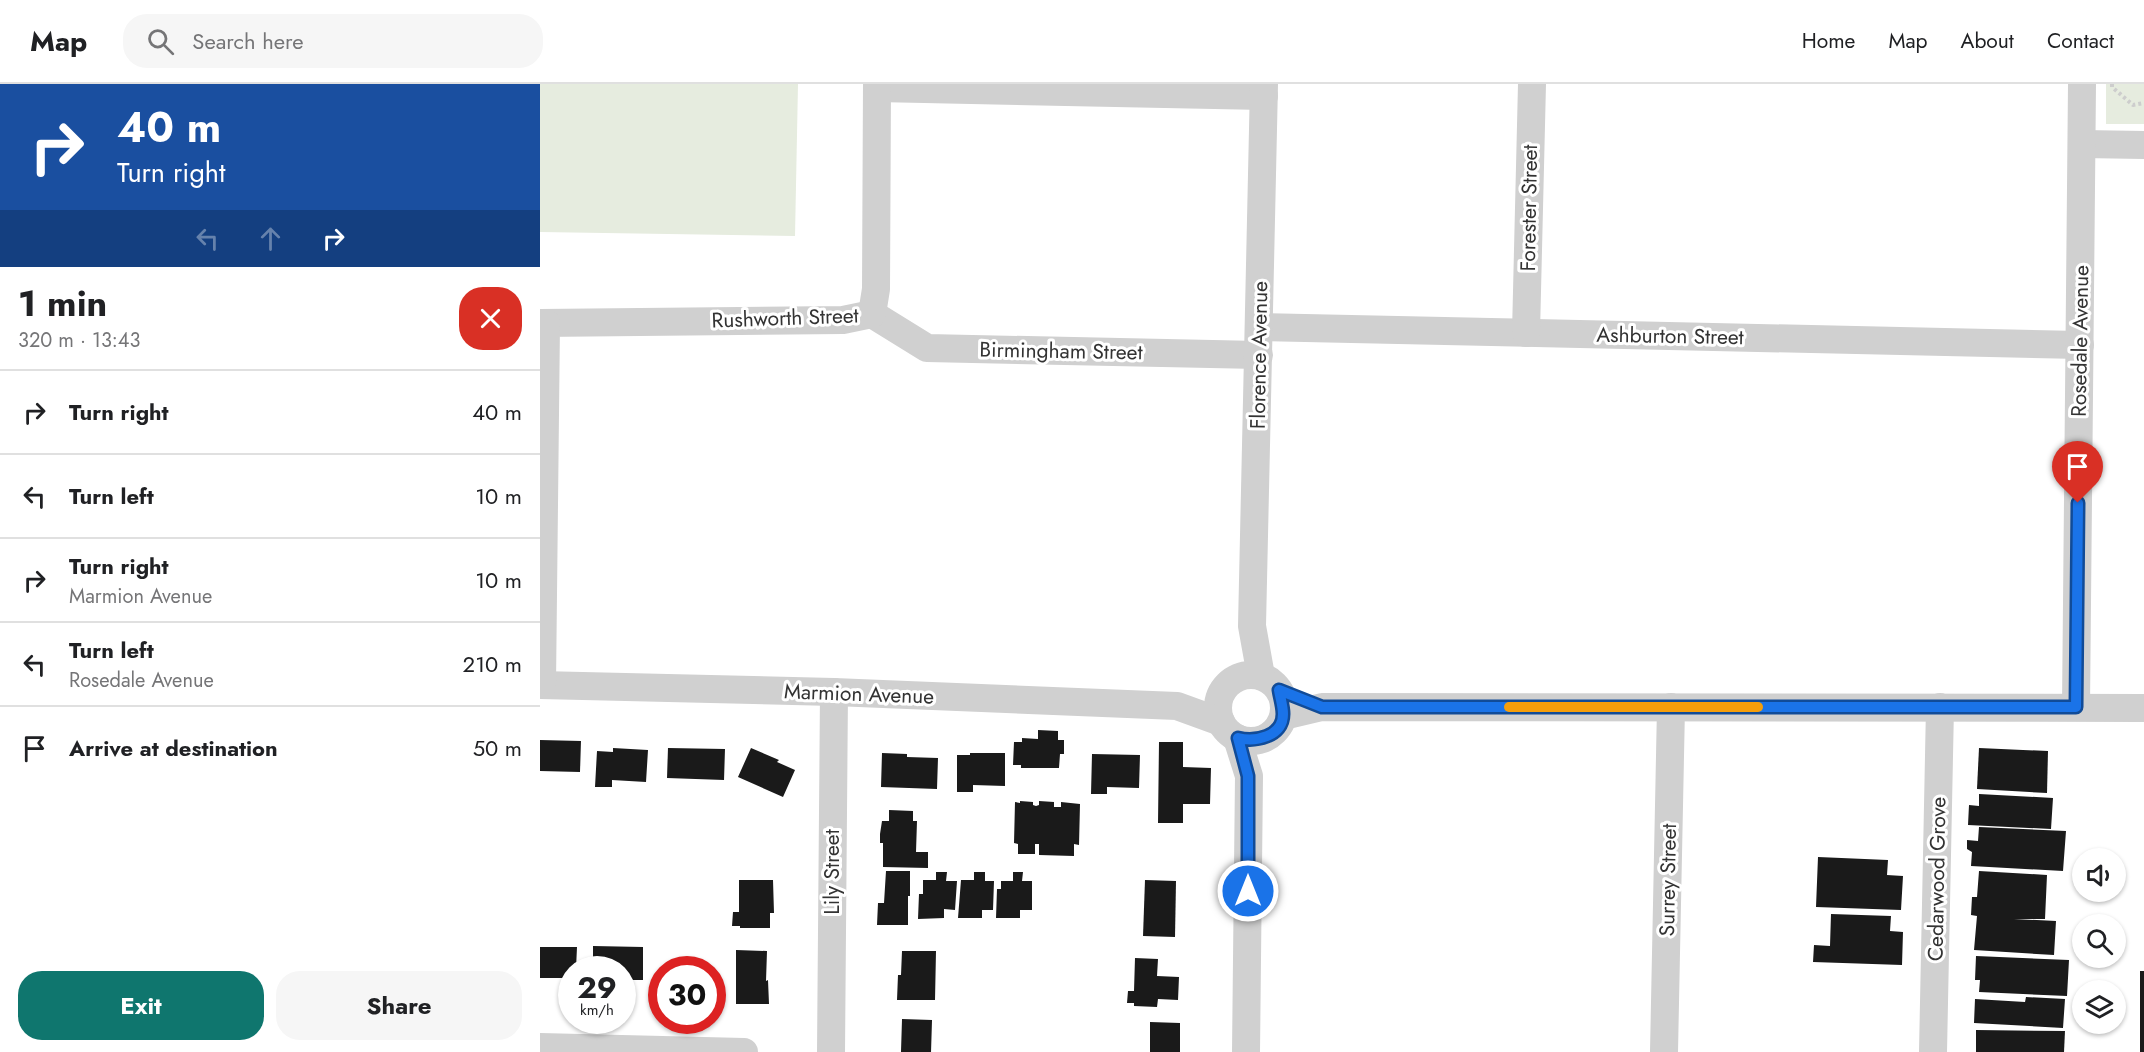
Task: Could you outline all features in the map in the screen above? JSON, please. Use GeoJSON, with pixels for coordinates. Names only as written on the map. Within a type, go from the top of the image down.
{"type":"FeatureCollection","features":[{"type":"Feature","properties":{"kind":"street","name":"Forester Street"},"geometry":{"type":"LineString","coordinates":[[1526,333],[1532,84]]}},
{"type":"Feature","properties":{"kind":"street","name":"Rosedale Avenue"},"geometry":{"type":"LineString","coordinates":[[2076,707],[2082,84]]}},
{"type":"Feature","properties":{"kind":"street"},"geometry":{"type":"LineString","coordinates":[[877,86],[1264,90]]}},
{"type":"Feature","properties":{"kind":"street","name":"Rushworth Street"},"geometry":{"type":"LineString","coordinates":[[543,323],[843,320],[872,314],[876,289],[877,86]]}},
{"type":"Feature","properties":{"kind":"street","name":"Florence Avenue"},"geometry":{"type":"LineString","coordinates":[[1257,691],[1252,626],[1264,90]]}},
{"type":"Feature","properties":{"kind":"street"},"geometry":{"type":"LineString","coordinates":[[2082,144],[2144,145]]}},
{"type":"Feature","properties":{"kind":"street","name":"Birmingham Street"},"geometry":{"type":"LineString","coordinates":[[872,314],[927,348],[1259,341]]}},
{"type":"Feature","properties":{"kind":"street"},"geometry":{"type":"LineString","coordinates":[[541,685],[543,323]]}},
{"type":"Feature","properties":{"kind":"street","name":"Ashburton Street"},"geometry":{"type":"LineString","coordinates":[[1259,341],[1526,333],[2080,345]]}},
{"type":"Feature","properties":{"kind":"street","name":"Marmion Avenue"},"geometry":{"type":"LineString","coordinates":[[541,685],[834,692],[1177,706],[1257,691]]}},
{"type":"Feature","properties":{"kind":"street"},"geometry":{"type":"LineString","coordinates":[[1246,1052],[1248,776],[1240,733],[1218,704],[1257,691],[1322,707],[2144,708]]}},
{"type":"Feature","properties":{"kind":"street"},"geometry":{"type":"LineString","coordinates":[[1240,733],[1271,735],[1279,726],[1257,691]]}},
{"type":"Feature","properties":{"kind":"street","name":"Lily Street"},"geometry":{"type":"LineString","coordinates":[[831,1052],[834,692]]}},
{"type":"Feature","properties":{"kind":"street","name":"Marmion Avenue"},"geometry":{"type":"LineString","coordinates":[[1177,706],[1240,733]]}},
{"type":"Feature","properties":{"kind":"street","name":"Surrey Street"},"geometry":{"type":"LineString","coordinates":[[1664,1052],[1671,707]]}},
{"type":"Feature","properties":{"kind":"street","name":"Cedarwood Grove"},"geometry":{"type":"LineString","coordinates":[[1933,1052],[1940,707]]}},
{"type":"Feature","properties":{"kind":"street"},"geometry":{"type":"LineString","coordinates":[[540,1047],[744,1052]]}},
{"type":"Feature","properties":{"kind":"path"},"geometry":{"type":"LineString","coordinates":[[2112,84],[2112,87],[2133,105],[2144,103]]}},
{"type":"Feature","properties":{"kind":"shaded area"},"geometry":{"type":"Polygon","coordinates":[[[540,84],[798,84],[795,236],[540,232],[540,84]]]}},
{"type":"Feature","properties":{"kind":"shaded area"},"geometry":{"type":"Polygon","coordinates":[[[2106,84],[2144,84],[2144,124],[2106,124],[2106,84]]]}},
{"type":"Feature","properties":{"kind":"building"},"geometry":{"type":"Polygon","coordinates":[[[1038,730],[1058,731],[1058,740],[1064,740],[1064,754],[1060,754],[1059,768],[1021,768],[1021,765],[1013,765],[1014,742],[1022,742],[1022,738],[1038,739],[1038,730]]]}},
{"type":"Feature","properties":{"kind":"building"},"geometry":{"type":"Polygon","coordinates":[[[540,740],[581,741],[580,772],[540,771],[540,740]]]}},
{"type":"Feature","properties":{"kind":"building"},"geometry":{"type":"Polygon","coordinates":[[[1159,742],[1183,742],[1183,767],[1211,768],[1210,804],[1183,804],[1183,823],[1158,823],[1159,742]]]}},
{"type":"Feature","properties":{"kind":"building"},"geometry":{"type":"Polygon","coordinates":[[[613,748],[648,750],[646,782],[612,780],[612,787],[595,787],[597,751],[613,752],[613,748]]]}},
{"type":"Feature","properties":{"kind":"building"},"geometry":{"type":"Polygon","coordinates":[[[668,748],[725,749],[724,780],[667,778],[668,748]]]}},
{"type":"Feature","properties":{"kind":"building"},"geometry":{"type":"Polygon","coordinates":[[[751,748],[795,770],[783,797],[738,777],[751,748]]]}},
{"type":"Feature","properties":{"kind":"building"},"geometry":{"type":"Polygon","coordinates":[[[1979,748],[2048,751],[2047,793],[1977,789],[1979,748]]]}},
{"type":"Feature","properties":{"kind":"building"},"geometry":{"type":"Polygon","coordinates":[[[882,753],[938,758],[937,789],[881,787],[882,753]]]}},
{"type":"Feature","properties":{"kind":"building"},"geometry":{"type":"Polygon","coordinates":[[[970,753],[1005,753],[1005,786],[973,785],[973,792],[957,792],[957,755],[970,755],[970,753]]]}},
{"type":"Feature","properties":{"kind":"building"},"geometry":{"type":"Polygon","coordinates":[[[1092,754],[1140,755],[1139,788],[1107,787],[1107,794],[1091,794],[1092,754]]]}},
{"type":"Feature","properties":{"kind":"building"},"geometry":{"type":"Polygon","coordinates":[[[1979,794],[2053,798],[2051,829],[1968,825],[1969,805],[1979,806],[1979,794]]]}},
{"type":"Feature","properties":{"kind":"building"},"geometry":{"type":"Polygon","coordinates":[[[1020,801],[1033,802],[1036,806],[1039,805],[1039,801],[1054,802],[1054,807],[1061,807],[1061,802],[1080,804],[1079,845],[1074,844],[1074,856],[1039,855],[1039,844],[1035,844],[1035,854],[1018,854],[1018,844],[1014,843],[1015,802],[1020,803],[1020,801]]]}},
{"type":"Feature","properties":{"kind":"building"},"geometry":{"type":"Polygon","coordinates":[[[889,810],[913,811],[913,821],[917,821],[916,852],[928,852],[928,868],[883,867],[883,843],[880,843],[880,834],[882,821],[889,821],[889,810]]]}},
{"type":"Feature","properties":{"kind":"building"},"geometry":{"type":"Polygon","coordinates":[[[1979,827],[2066,831],[2063,871],[1971,866],[1972,852],[1967,849],[1967,840],[1978,841],[1979,827]]]}},
{"type":"Feature","properties":{"kind":"building"},"geometry":{"type":"Polygon","coordinates":[[[1818,857],[1888,860],[1887,875],[1903,876],[1901,910],[1816,907],[1818,857]]]}},
{"type":"Feature","properties":{"kind":"building"},"geometry":{"type":"Polygon","coordinates":[[[886,871],[910,871],[908,925],[877,925],[878,903],[884,903],[886,871]]]}},
{"type":"Feature","properties":{"kind":"building"},"geometry":{"type":"Polygon","coordinates":[[[1979,871],[2047,875],[2045,919],[2014,919],[2056,921],[2054,955],[1974,950],[1977,916],[1971,915],[1972,897],[1977,897],[1979,871]]]}},
{"type":"Feature","properties":{"kind":"building"},"geometry":{"type":"Polygon","coordinates":[[[936,872],[947,872],[946,881],[957,881],[955,910],[944,909],[944,918],[918,919],[919,894],[923,894],[923,880],[936,880],[936,872]]]}},
{"type":"Feature","properties":{"kind":"building"},"geometry":{"type":"Polygon","coordinates":[[[974,872],[985,872],[985,881],[994,881],[993,910],[982,910],[982,918],[958,918],[961,880],[974,880],[974,872]]]}},
{"type":"Feature","properties":{"kind":"building"},"geometry":{"type":"Polygon","coordinates":[[[1013,872],[1023,872],[1022,881],[1032,881],[1032,910],[1020,910],[1020,918],[996,918],[997,889],[1001,889],[1001,881],[1013,881],[1013,872]]]}},
{"type":"Feature","properties":{"kind":"building"},"geometry":{"type":"Polygon","coordinates":[[[739,880],[773,880],[774,913],[770,913],[770,928],[732,926],[733,912],[739,912],[739,880]]]}},
{"type":"Feature","properties":{"kind":"building"},"geometry":{"type":"Polygon","coordinates":[[[1145,880],[1176,881],[1175,937],[1143,936],[1145,880]]]}},
{"type":"Feature","properties":{"kind":"building"},"geometry":{"type":"Polygon","coordinates":[[[1831,914],[1891,916],[1890,931],[1903,932],[1902,965],[1813,962],[1814,945],[1830,946],[1831,914]]]}},
{"type":"Feature","properties":{"kind":"building"},"geometry":{"type":"Polygon","coordinates":[[[593,946],[643,947],[643,980],[636,980],[636,956],[593,956],[593,946]]]}},
{"type":"Feature","properties":{"kind":"building"},"geometry":{"type":"Polygon","coordinates":[[[540,947],[577,947],[577,956],[558,956],[558,978],[540,978],[540,947]]]}},
{"type":"Feature","properties":{"kind":"building"},"geometry":{"type":"Polygon","coordinates":[[[736,950],[767,951],[766,981],[768,980],[769,1004],[736,1004],[736,950]]]}},
{"type":"Feature","properties":{"kind":"building"},"geometry":{"type":"Polygon","coordinates":[[[902,951],[936,951],[935,1000],[897,1000],[902,951]]]}},
{"type":"Feature","properties":{"kind":"building"},"geometry":{"type":"Polygon","coordinates":[[[1976,956],[2069,960],[2067,996],[1979,992],[1980,980],[1975,980],[1976,956]]]}},
{"type":"Feature","properties":{"kind":"building"},"geometry":{"type":"Polygon","coordinates":[[[1135,958],[1158,959],[1157,976],[1179,977],[1178,1000],[1158,999],[1157,1007],[1134,1006],[1134,1003],[1127,1003],[1128,991],[1134,991],[1135,958]]]}},
{"type":"Feature","properties":{"kind":"building"},"geometry":{"type":"Polygon","coordinates":[[[2140,971],[2144,971],[2144,1052],[2140,1052],[2140,971]]]}},
{"type":"Feature","properties":{"kind":"building"},"geometry":{"type":"Polygon","coordinates":[[[2026,997],[2065,999],[2063,1028],[1974,1023],[1975,999],[2025,1002],[2026,997]]]}},
{"type":"Feature","properties":{"kind":"building"},"geometry":{"type":"Polygon","coordinates":[[[902,1019],[932,1020],[931,1052],[901,1052],[902,1019]]]}},
{"type":"Feature","properties":{"kind":"building"},"geometry":{"type":"Polygon","coordinates":[[[1150,1022],[1180,1023],[1180,1052],[1150,1052],[1150,1022]]]}},
{"type":"Feature","properties":{"kind":"building"},"geometry":{"type":"Polygon","coordinates":[[[1976,1030],[2065,1031],[2064,1052],[1976,1052],[1976,1030]]]}},
{"type":"Feature","properties":{"kind":"slow traffic"},"geometry":{"type":"LineString","coordinates":[[1509,707],[1758,707]]}},
{"type":"Feature","properties":{"kind":"route"},"geometry":{"type":"LineString","coordinates":[[1248,891],[1248,776],[1238,738],[1249,741],[1260,740],[1271,735],[1279,726],[1284,716],[1279,690],[1322,707],[2076,707],[2078,503]]}}]}
